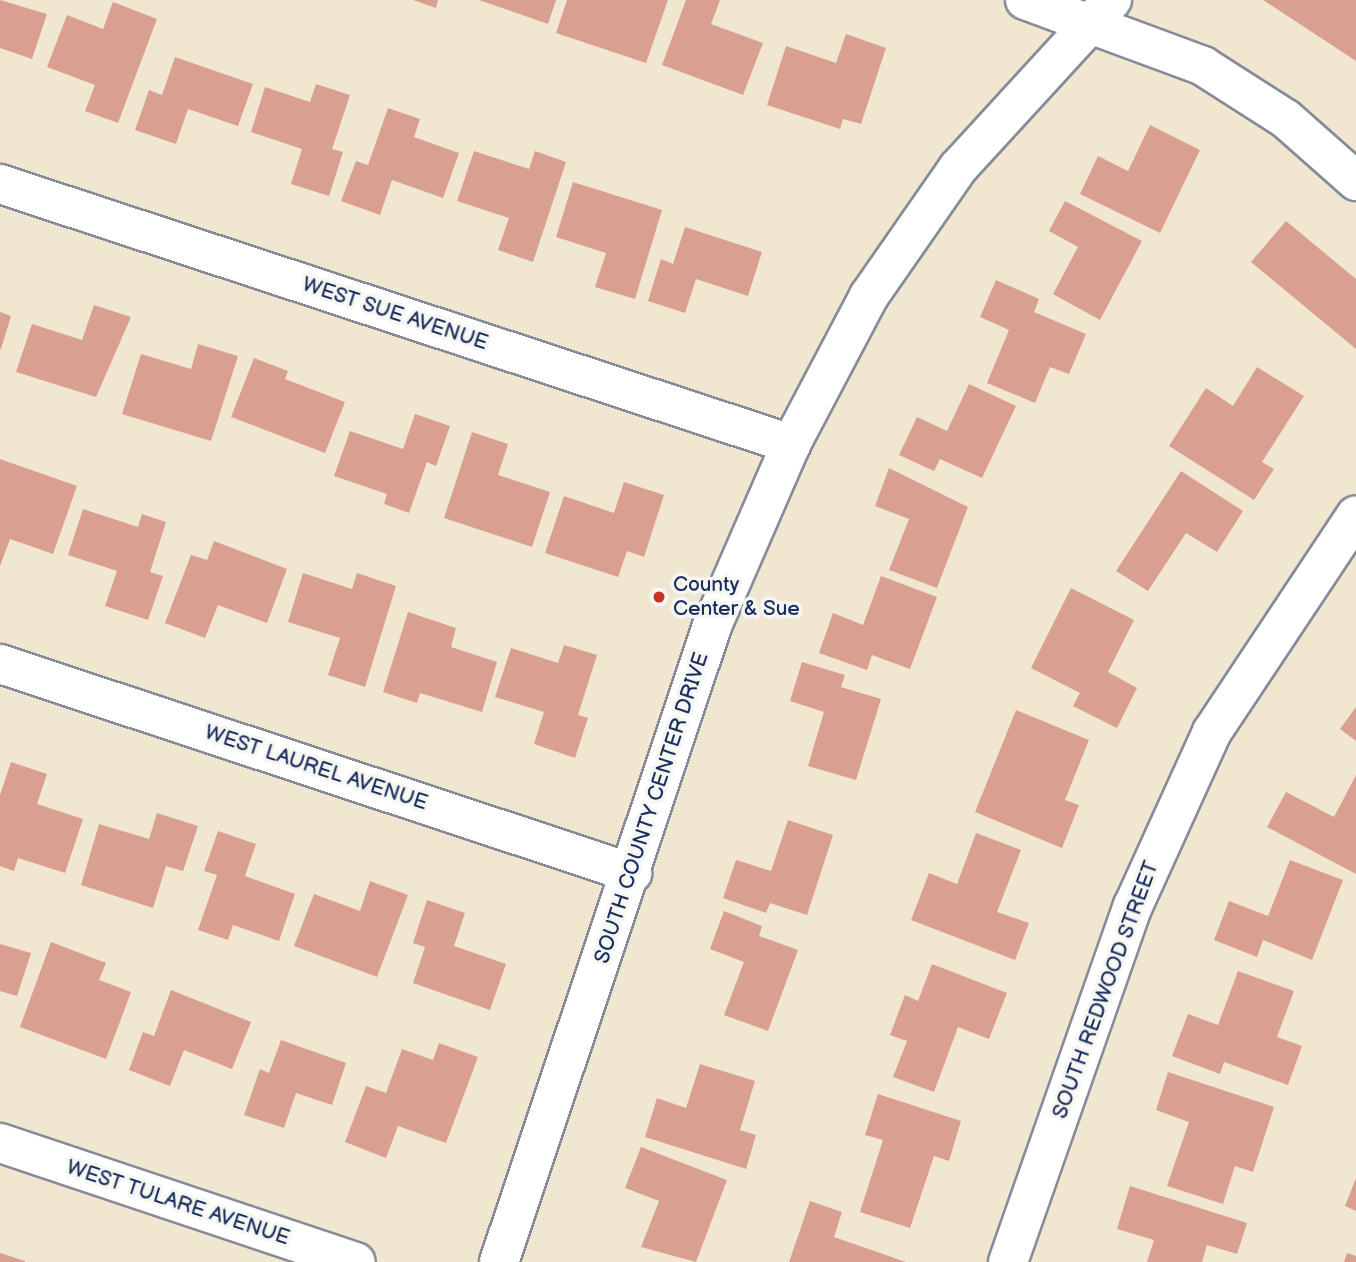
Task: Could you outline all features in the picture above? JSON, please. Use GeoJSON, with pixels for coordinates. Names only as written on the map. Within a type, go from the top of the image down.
{"type":"FeatureCollection","features":[{"type":"Feature","properties":{"kind":"street"},"geometry":{"type":"LineString","coordinates":[[1025,0],[1102,11],[1203,66],[1286,119],[1356,181]]}},
{"type":"Feature","properties":{"kind":"street","name":"SOUTH COUNTY CENTER DRIVE"},"geometry":{"type":"LineString","coordinates":[[499,1262],[632,873],[712,626],[791,444],[869,296],[958,168],[1102,11]]}},
{"type":"Feature","properties":{"kind":"street","name":"WEST SUE AVENUE"},"geometry":{"type":"LineString","coordinates":[[0,184],[791,444]]}},
{"type":"Feature","properties":{"kind":"street","name":"SOUTH REDWOOD STREET"},"geometry":{"type":"LineString","coordinates":[[1008,1262],[1133,906],[1212,732],[1356,515]]}},
{"type":"Feature","properties":{"kind":"street","name":"WEST LAUREL AVENUE"},"geometry":{"type":"LineString","coordinates":[[0,664],[632,873]]}},
{"type":"Feature","properties":{"kind":"street","name":"WEST TULARE AVENUE"},"geometry":{"type":"LineString","coordinates":[[0,1143],[356,1262]]}},
{"type":"Feature","properties":{"kind":"building"},"geometry":{"type":"Polygon","coordinates":[[[0,0],[47,14],[32,59],[0,48],[0,0]]]}},
{"type":"Feature","properties":{"kind":"building"},"geometry":{"type":"Polygon","coordinates":[[[413,0],[438,0],[436,8],[413,0]]]}},
{"type":"Feature","properties":{"kind":"building"},"geometry":{"type":"Polygon","coordinates":[[[479,0],[556,0],[548,24],[479,0]]]}},
{"type":"Feature","properties":{"kind":"building"},"geometry":{"type":"Polygon","coordinates":[[[567,0],[668,0],[646,63],[556,33],[567,0]]]}},
{"type":"Feature","properties":{"kind":"building"},"geometry":{"type":"Polygon","coordinates":[[[686,0],[720,0],[711,24],[763,43],[743,95],[662,65],[686,0]]]}},
{"type":"Feature","properties":{"kind":"building"},"geometry":{"type":"Polygon","coordinates":[[[1263,0],[1356,0],[1356,61],[1263,0]]]}},
{"type":"Feature","properties":{"kind":"building"},"geometry":{"type":"Polygon","coordinates":[[[113,2],[157,19],[118,123],[85,111],[95,85],[47,67],[67,15],[103,29],[113,2]]]}},
{"type":"Feature","properties":{"kind":"building"},"geometry":{"type":"Polygon","coordinates":[[[846,34],[886,48],[861,124],[843,119],[840,129],[767,105],[786,46],[836,63],[846,34]]]}},
{"type":"Feature","properties":{"kind":"building"},"geometry":{"type":"Polygon","coordinates":[[[175,57],[253,84],[238,126],[188,109],[176,144],[135,130],[149,90],[162,95],[175,57]]]}},
{"type":"Feature","properties":{"kind":"building"},"geometry":{"type":"Polygon","coordinates":[[[316,84],[350,95],[332,149],[343,152],[329,196],[291,184],[302,149],[251,132],[265,87],[310,102],[316,84]]]}},
{"type":"Feature","properties":{"kind":"building"},"geometry":{"type":"Polygon","coordinates":[[[388,108],[420,119],[414,137],[459,153],[443,198],[392,180],[380,215],[341,201],[356,161],[368,165],[388,108]]]}},
{"type":"Feature","properties":{"kind":"building"},"geometry":{"type":"Polygon","coordinates":[[[1150,125],[1200,150],[1160,233],[1080,194],[1098,156],[1128,171],[1150,125]]]}},
{"type":"Feature","properties":{"kind":"building"},"geometry":{"type":"Polygon","coordinates":[[[474,151],[529,169],[535,151],[566,162],[533,262],[498,250],[509,218],[457,201],[474,151]]]}},
{"type":"Feature","properties":{"kind":"building"},"geometry":{"type":"Polygon","coordinates":[[[573,182],[662,210],[635,299],[595,287],[606,253],[556,237],[573,182]]]}},
{"type":"Feature","properties":{"kind":"building"},"geometry":{"type":"Polygon","coordinates":[[[1065,201],[1142,241],[1100,320],[1053,294],[1078,247],[1049,231],[1065,201]]]}},
{"type":"Feature","properties":{"kind":"building"},"geometry":{"type":"Polygon","coordinates":[[[1286,221],[1356,279],[1356,349],[1251,262],[1286,221]]]}},
{"type":"Feature","properties":{"kind":"building"},"geometry":{"type":"Polygon","coordinates":[[[685,227],[762,252],[748,296],[696,279],[685,313],[648,301],[661,259],[673,264],[685,227]]]}},
{"type":"Feature","properties":{"kind":"building"},"geometry":{"type":"Polygon","coordinates":[[[996,280],[1039,299],[1034,312],[1086,334],[1069,374],[1050,367],[1035,403],[987,383],[1009,330],[980,317],[996,280]]]}},
{"type":"Feature","properties":{"kind":"building"},"geometry":{"type":"Polygon","coordinates":[[[94,305],[131,317],[96,397],[16,372],[32,324],[82,340],[94,305]]]}},
{"type":"Feature","properties":{"kind":"building"},"geometry":{"type":"Polygon","coordinates":[[[0,312],[11,316],[1,349],[0,349],[0,312]]]}},
{"type":"Feature","properties":{"kind":"building"},"geometry":{"type":"Polygon","coordinates":[[[198,344],[238,356],[211,441],[122,414],[141,354],[191,369],[198,344]]]}},
{"type":"Feature","properties":{"kind":"building"},"geometry":{"type":"Polygon","coordinates":[[[254,358],[288,371],[285,379],[345,402],[325,453],[231,417],[254,358]]]}},
{"type":"Feature","properties":{"kind":"building"},"geometry":{"type":"Polygon","coordinates":[[[1257,367],[1304,396],[1262,462],[1274,469],[1254,500],[1169,446],[1206,388],[1233,406],[1257,367]]]}},
{"type":"Feature","properties":{"kind":"building"},"geometry":{"type":"Polygon","coordinates":[[[969,384],[1016,406],[982,478],[940,459],[934,471],[899,455],[917,417],[947,431],[969,384]]]}},
{"type":"Feature","properties":{"kind":"building"},"geometry":{"type":"Polygon","coordinates":[[[415,414],[450,426],[436,466],[427,462],[409,513],[384,504],[387,494],[334,476],[350,431],[403,449],[415,414]]]}},
{"type":"Feature","properties":{"kind":"building"},"geometry":{"type":"Polygon","coordinates":[[[472,432],[508,444],[498,475],[550,492],[532,547],[444,518],[472,432]]]}},
{"type":"Feature","properties":{"kind":"building"},"geometry":{"type":"Polygon","coordinates":[[[0,459],[77,486],[53,554],[10,539],[0,566],[0,459]]]}},
{"type":"Feature","properties":{"kind":"building"},"geometry":{"type":"Polygon","coordinates":[[[889,468],[968,507],[937,588],[889,570],[909,519],[875,506],[889,468]]]}},
{"type":"Feature","properties":{"kind":"building"},"geometry":{"type":"Polygon","coordinates":[[[1181,471],[1243,511],[1217,552],[1186,533],[1148,591],[1116,571],[1181,471]]]}},
{"type":"Feature","properties":{"kind":"building"},"geometry":{"type":"Polygon","coordinates":[[[624,482],[664,495],[644,557],[627,551],[618,577],[545,553],[564,496],[614,513],[624,482]]]}},
{"type":"Feature","properties":{"kind":"building"},"geometry":{"type":"Polygon","coordinates":[[[83,509],[138,527],[142,514],[166,522],[150,572],[163,576],[148,620],[105,606],[117,571],[68,555],[83,509]]]}},
{"type":"Feature","properties":{"kind":"building"},"geometry":{"type":"Polygon","coordinates":[[[214,541],[287,569],[267,623],[218,605],[205,638],[165,623],[191,555],[207,560],[214,541]]]}},
{"type":"Feature","properties":{"kind":"building"},"geometry":{"type":"Polygon","coordinates":[[[303,573],[352,589],[357,573],[396,586],[365,687],[328,675],[340,638],[288,622],[303,573]]]}},
{"type":"Feature","properties":{"kind":"building"},"geometry":{"type":"Polygon","coordinates":[[[881,576],[937,597],[910,669],[872,655],[867,670],[819,653],[833,613],[863,625],[881,576]]]}},
{"type":"Feature","properties":{"kind":"building"},"geometry":{"type":"Polygon","coordinates":[[[1071,588],[1134,620],[1108,672],[1137,688],[1117,728],[1073,706],[1080,693],[1031,668],[1071,588]]]}},
{"type":"Feature","properties":{"kind":"building"},"geometry":{"type":"Polygon","coordinates":[[[408,612],[456,628],[451,647],[497,662],[482,712],[420,693],[417,703],[383,692],[408,612]]]}},
{"type":"Feature","properties":{"kind":"building"},"geometry":{"type":"Polygon","coordinates":[[[564,645],[597,655],[578,715],[588,718],[575,758],[534,744],[544,712],[495,697],[511,648],[558,663],[564,645]]]}},
{"type":"Feature","properties":{"kind":"building"},"geometry":{"type":"Polygon","coordinates":[[[802,662],[845,675],[841,687],[881,699],[856,780],[808,766],[824,712],[790,701],[802,662]]]}},
{"type":"Feature","properties":{"kind":"building"},"geometry":{"type":"Polygon","coordinates":[[[1356,707],[1356,741],[1340,729],[1356,707]]]}},
{"type":"Feature","properties":{"kind":"building"},"geometry":{"type":"Polygon","coordinates":[[[1016,710],[1089,740],[1065,800],[1079,805],[1062,848],[975,812],[1016,710]]]}},
{"type":"Feature","properties":{"kind":"building"},"geometry":{"type":"Polygon","coordinates":[[[11,762],[47,774],[37,804],[83,819],[65,873],[18,858],[14,871],[0,866],[0,795],[11,762]]]}},
{"type":"Feature","properties":{"kind":"building"},"geometry":{"type":"Polygon","coordinates":[[[1356,775],[1356,874],[1267,827],[1286,792],[1334,817],[1356,775]]]}},
{"type":"Feature","properties":{"kind":"building"},"geometry":{"type":"Polygon","coordinates":[[[157,813],[198,826],[183,871],[166,866],[153,908],[81,885],[99,824],[149,839],[157,813]]]}},
{"type":"Feature","properties":{"kind":"building"},"geometry":{"type":"Polygon","coordinates":[[[788,820],[833,835],[807,915],[770,903],[766,913],[723,898],[736,860],[771,871],[788,820]]]}},
{"type":"Feature","properties":{"kind":"building"},"geometry":{"type":"Polygon","coordinates":[[[218,831],[256,844],[245,876],[295,894],[279,941],[233,925],[228,940],[198,930],[217,875],[204,871],[218,831]]]}},
{"type":"Feature","properties":{"kind":"building"},"geometry":{"type":"Polygon","coordinates":[[[976,833],[1021,850],[997,912],[1029,923],[1015,960],[911,920],[929,873],[957,884],[976,833]]]}},
{"type":"Feature","properties":{"kind":"building"},"geometry":{"type":"Polygon","coordinates":[[[1290,860],[1343,880],[1312,960],[1263,940],[1257,957],[1214,940],[1229,901],[1268,916],[1290,860]]]}},
{"type":"Feature","properties":{"kind":"building"},"geometry":{"type":"Polygon","coordinates":[[[370,881],[408,895],[377,977],[294,946],[314,894],[360,911],[370,881]]]}},
{"type":"Feature","properties":{"kind":"building"},"geometry":{"type":"Polygon","coordinates":[[[427,900],[465,913],[454,946],[506,964],[490,1010],[413,983],[425,947],[413,943],[427,900]]]}},
{"type":"Feature","properties":{"kind":"building"},"geometry":{"type":"Polygon","coordinates":[[[724,911],[762,926],[759,936],[798,950],[768,1031],[724,1015],[744,962],[710,949],[724,911]]]}},
{"type":"Feature","properties":{"kind":"building"},"geometry":{"type":"Polygon","coordinates":[[[51,942],[106,963],[99,980],[131,992],[106,1059],[20,1027],[51,942]]]}},
{"type":"Feature","properties":{"kind":"building"},"geometry":{"type":"Polygon","coordinates":[[[0,944],[31,953],[17,996],[0,991],[0,944]]]}},
{"type":"Feature","properties":{"kind":"building"},"geometry":{"type":"Polygon","coordinates":[[[932,964],[1007,993],[989,1039],[958,1027],[934,1092],[893,1077],[907,1041],[890,1035],[905,995],[918,1001],[932,964]]]}},
{"type":"Feature","properties":{"kind":"building"},"geometry":{"type":"Polygon","coordinates":[[[1238,971],[1294,991],[1277,1037],[1302,1046],[1288,1085],[1224,1062],[1220,1074],[1172,1056],[1188,1014],[1218,1025],[1238,971]]]}},
{"type":"Feature","properties":{"kind":"building"},"geometry":{"type":"Polygon","coordinates":[[[171,990],[251,1022],[232,1069],[184,1050],[170,1086],[129,1070],[143,1032],[154,1036],[171,990]]]}},
{"type":"Feature","properties":{"kind":"building"},"geometry":{"type":"Polygon","coordinates":[[[281,1040],[346,1063],[332,1105],[296,1093],[284,1128],[244,1115],[260,1069],[269,1073],[281,1040]]]}},
{"type":"Feature","properties":{"kind":"building"},"geometry":{"type":"Polygon","coordinates":[[[439,1043],[478,1057],[446,1143],[398,1126],[386,1158],[345,1142],[366,1086],[386,1093],[402,1049],[433,1060],[439,1043]]]}},
{"type":"Feature","properties":{"kind":"building"},"geometry":{"type":"Polygon","coordinates":[[[700,1064],[755,1081],[740,1130],[756,1135],[746,1169],[645,1137],[657,1098],[686,1108],[700,1064]]]}},
{"type":"Feature","properties":{"kind":"building"},"geometry":{"type":"Polygon","coordinates":[[[1168,1072],[1274,1107],[1253,1172],[1235,1166],[1223,1204],[1167,1186],[1189,1122],[1156,1110],[1168,1072]]]}},
{"type":"Feature","properties":{"kind":"building"},"geometry":{"type":"Polygon","coordinates":[[[878,1094],[961,1121],[949,1161],[934,1156],[910,1228],[860,1212],[883,1140],[865,1135],[878,1094]]]}},
{"type":"Feature","properties":{"kind":"building"},"geometry":{"type":"Polygon","coordinates":[[[641,1147],[727,1180],[696,1262],[641,1247],[659,1201],[625,1188],[641,1147]]]}},
{"type":"Feature","properties":{"kind":"building"},"geometry":{"type":"Polygon","coordinates":[[[1356,1178],[1356,1211],[1345,1206],[1356,1178]]]}},
{"type":"Feature","properties":{"kind":"building"},"geometry":{"type":"Polygon","coordinates":[[[1130,1186],[1247,1223],[1237,1254],[1207,1245],[1202,1262],[1147,1262],[1154,1240],[1117,1229],[1130,1186]]]}},
{"type":"Feature","properties":{"kind":"building"},"geometry":{"type":"Polygon","coordinates":[[[810,1201],[842,1212],[834,1237],[906,1262],[789,1262],[810,1201]]]}},
{"type":"Feature","properties":{"kind":"building"},"geometry":{"type":"Polygon","coordinates":[[[0,1253],[25,1261],[25,1262],[0,1262],[0,1253]]]}},
{"type":"Feature","properties":{"kind":"building"},"geometry":{"type":"Polygon","coordinates":[[[1347,1253],[1356,1256],[1356,1262],[1344,1262],[1347,1253]]]}},
{"type":"Feature","properties":{"kind":"place","name":"County Center & Sue"},"geometry":{"type":"Point","coordinates":[659,597]}}]}
